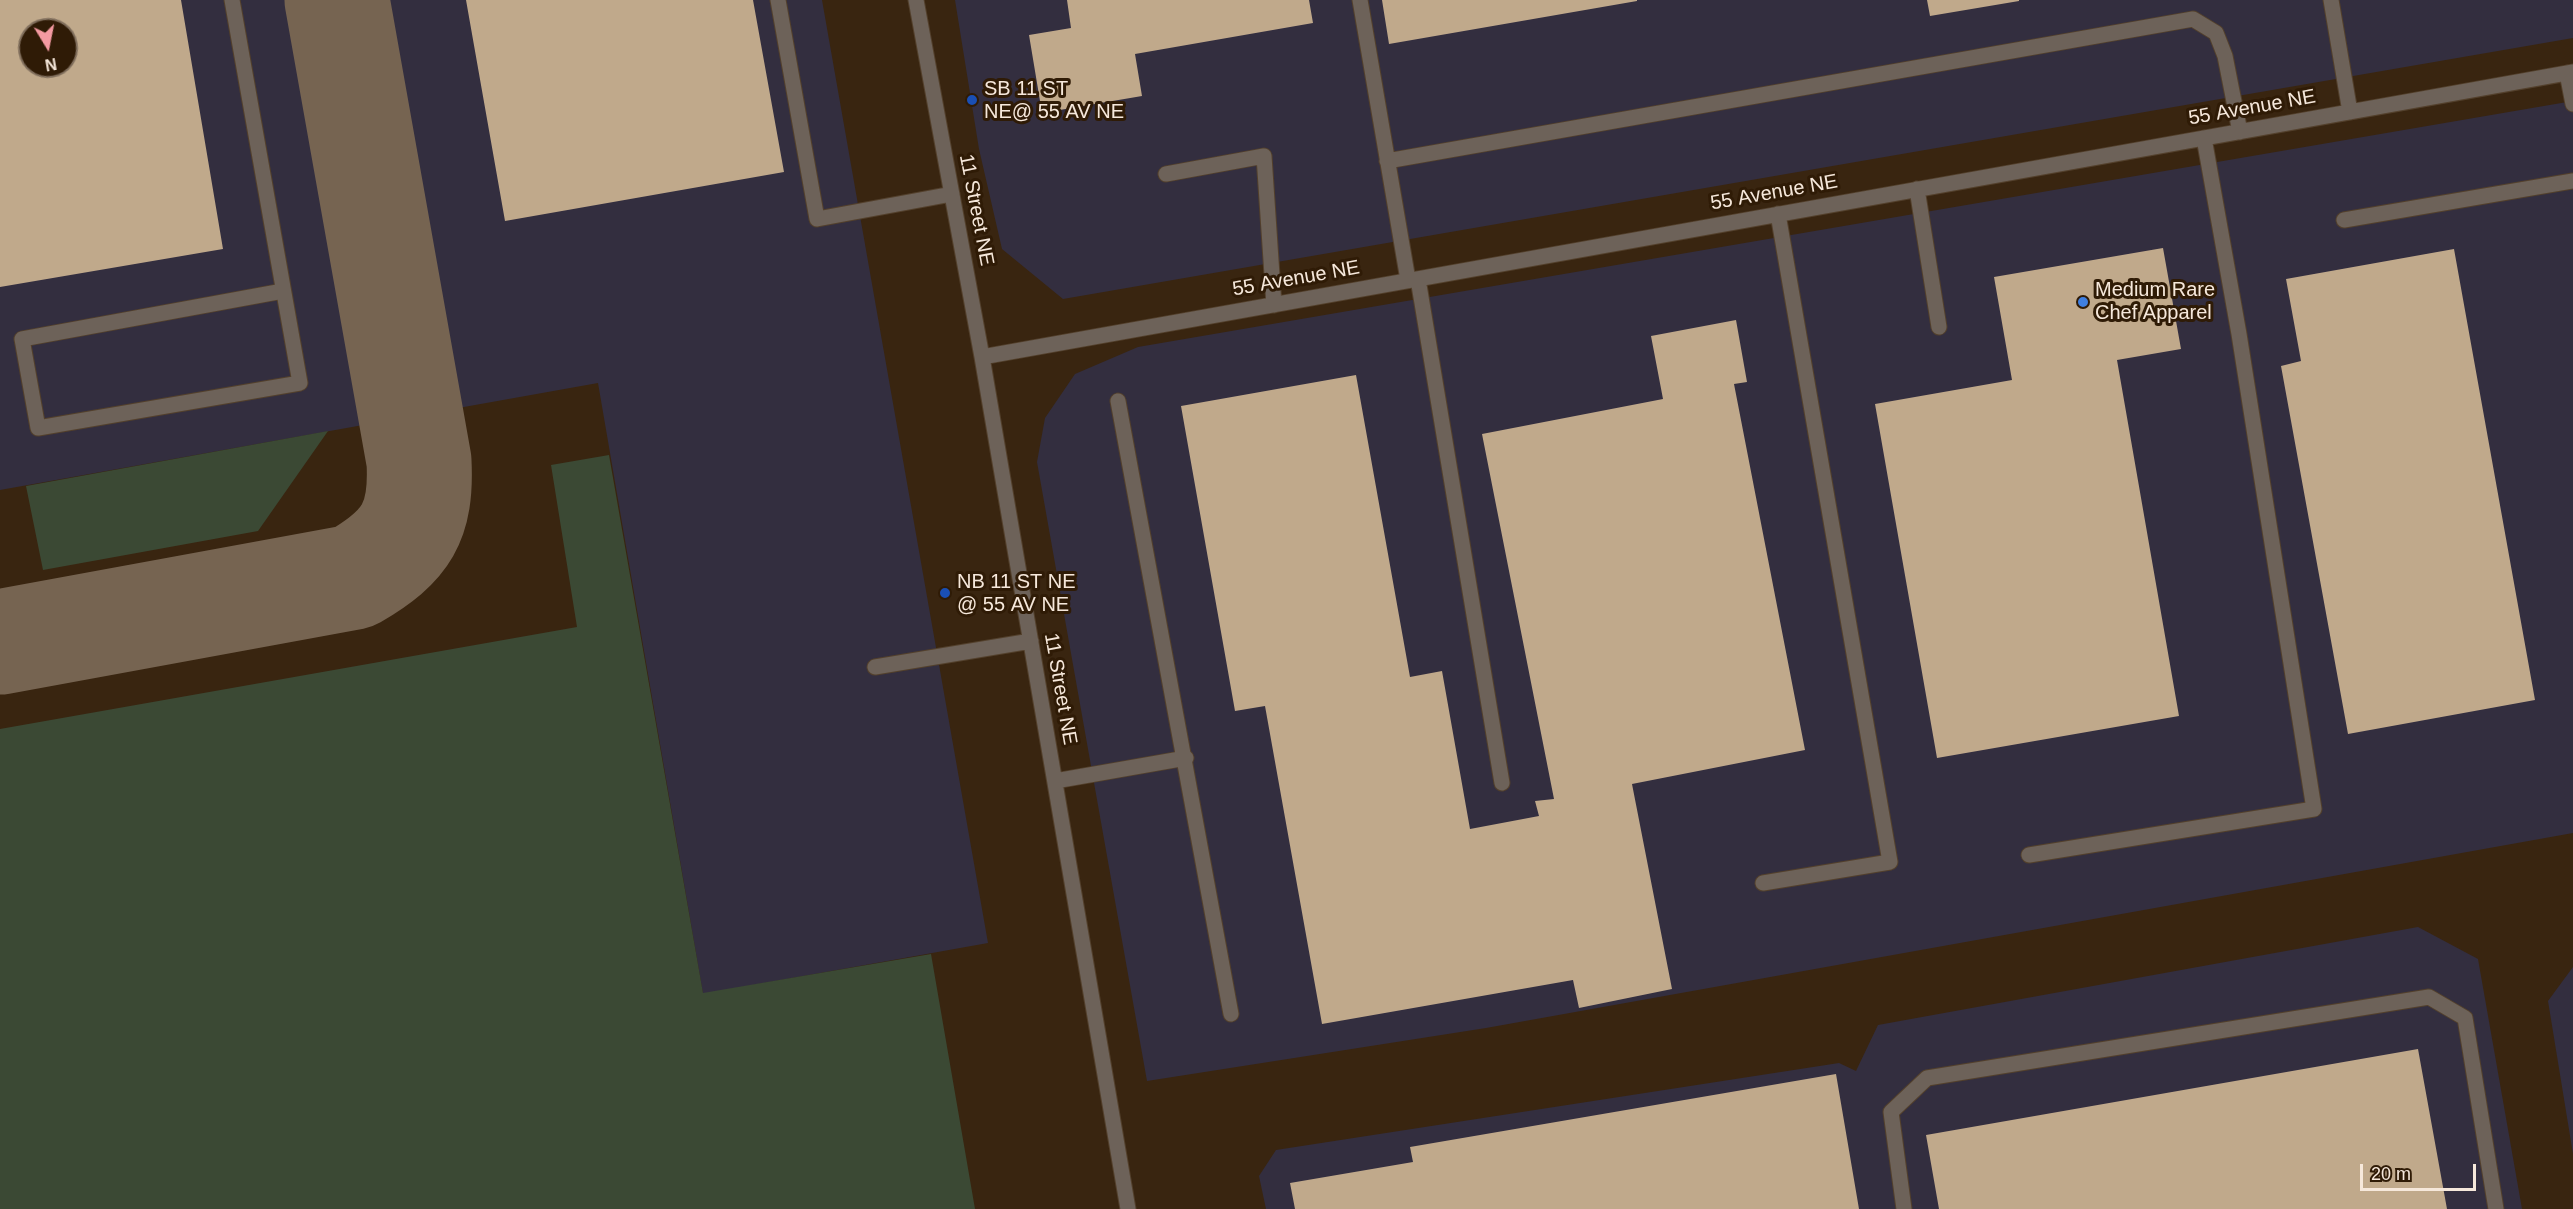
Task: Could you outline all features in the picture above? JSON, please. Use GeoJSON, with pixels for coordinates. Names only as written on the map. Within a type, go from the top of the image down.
{"type":"FeatureCollection","features":[{"type":"Feature","properties":{"kind":"street"},"geometry":{"type":"LineString","coordinates":[[232,0],[300,383],[38,428],[22,339],[283,291]]}},
{"type":"Feature","properties":{"kind":"street"},"geometry":{"type":"LineString","coordinates":[[778,0],[817,219],[952,194]]}},
{"type":"Feature","properties":{"kind":"street","name":"11 Street NE"},"geometry":{"type":"LineString","coordinates":[[916,0],[982,357],[1128,1209]]}},
{"type":"Feature","properties":{"kind":"street"},"geometry":{"type":"LineString","coordinates":[[1360,0],[1387,161],[1413,279],[1502,783]]}},
{"type":"Feature","properties":{"kind":"street"},"geometry":{"type":"LineString","coordinates":[[2331,0],[2350,112]]}},
{"type":"Feature","properties":{"kind":"street"},"geometry":{"type":"LineString","coordinates":[[1387,161],[2193,19],[2216,33],[2219,40],[2225,56],[2240,132]]}},
{"type":"Feature","properties":{"kind":"street"},"geometry":{"type":"LineString","coordinates":[[2570,72],[2573,104]]}},
{"type":"Feature","properties":{"kind":"street","name":"55 Avenue NE"},"geometry":{"type":"LineString","coordinates":[[982,357],[2570,72]]}},
{"type":"Feature","properties":{"kind":"street"},"geometry":{"type":"LineString","coordinates":[[2029,855],[2314,809],[2239,334],[2204,138]]}},
{"type":"Feature","properties":{"kind":"street"},"geometry":{"type":"LineString","coordinates":[[1166,174],[1264,156],[1274,305]]}},
{"type":"Feature","properties":{"kind":"street"},"geometry":{"type":"LineString","coordinates":[[2344,220],[2573,181]]}},
{"type":"Feature","properties":{"kind":"street"},"geometry":{"type":"LineString","coordinates":[[1917,189],[1939,327]]}},
{"type":"Feature","properties":{"kind":"street"},"geometry":{"type":"LineString","coordinates":[[1763,883],[1890,862],[1778,214]]}},
{"type":"Feature","properties":{"kind":"street"},"geometry":{"type":"LineString","coordinates":[[1118,401],[1186,758],[1231,1014]]}},
{"type":"Feature","properties":{"kind":"street"},"geometry":{"type":"LineString","coordinates":[[875,667],[1031,641]]}},
{"type":"Feature","properties":{"kind":"street"},"geometry":{"type":"LineString","coordinates":[[1055,781],[1186,758]]}},
{"type":"Feature","properties":{"kind":"street"},"geometry":{"type":"LineString","coordinates":[[1904,1209],[1891,1112],[1927,1078],[2429,997],[2465,1018],[2496,1209]]}},
{"type":"Feature","properties":{"kind":"shaded area"},"geometry":{"type":"Polygon","coordinates":[[[0,0],[822,0],[988,943],[703,994],[598,383],[0,490],[0,0]]]}},
{"type":"Feature","properties":{"kind":"shaded area"},"geometry":{"type":"Polygon","coordinates":[[[955,0],[2573,0],[2573,38],[1063,299],[1002,249],[979,149],[955,0]]]}},
{"type":"Feature","properties":{"kind":"shaded area"},"geometry":{"type":"Polygon","coordinates":[[[2573,101],[2573,833],[1486,1028],[1147,1081],[1037,462],[1045,418],[1075,374],[1138,347],[2573,101]]]}},
{"type":"Feature","properties":{"kind":"shaded area"},"geometry":{"type":"Polygon","coordinates":[[[2418,927],[2478,959],[2522,1209],[1266,1209],[1259,1176],[1276,1150],[1839,1063],[1856,1071],[1878,1025],[2418,927]]]}},
{"type":"Feature","properties":{"kind":"shaded area"},"geometry":{"type":"Polygon","coordinates":[[[2573,967],[2573,1154],[2548,1001],[2573,967]]]}},
{"type":"Feature","properties":{"kind":"green space"},"geometry":{"type":"Polygon","coordinates":[[[328,431],[258,531],[43,570],[26,486],[328,431]]]}},
{"type":"Feature","properties":{"kind":"green space"},"geometry":{"type":"Polygon","coordinates":[[[609,455],[703,993],[931,954],[975,1209],[0,1209],[0,729],[577,627],[551,465],[609,455]]]}},
{"type":"Feature","properties":{"kind":"building"},"geometry":{"type":"Polygon","coordinates":[[[0,0],[181,0],[223,249],[0,287],[0,0]]]}},
{"type":"Feature","properties":{"kind":"building"},"geometry":{"type":"Polygon","coordinates":[[[466,0],[753,0],[784,172],[505,221],[466,0]]]}},
{"type":"Feature","properties":{"kind":"building"},"geometry":{"type":"Polygon","coordinates":[[[1067,0],[1309,0],[1313,23],[1135,54],[1142,96],[1042,113],[1029,35],[1071,28],[1067,0]]]}},
{"type":"Feature","properties":{"kind":"building"},"geometry":{"type":"Polygon","coordinates":[[[1382,0],[1637,0],[1637,1],[1389,44],[1382,0]]]}},
{"type":"Feature","properties":{"kind":"building"},"geometry":{"type":"Polygon","coordinates":[[[1927,0],[2019,0],[2019,1],[1930,16],[1927,0]]]}},
{"type":"Feature","properties":{"kind":"building"},"geometry":{"type":"Polygon","coordinates":[[[2163,248],[2181,349],[2117,360],[2179,716],[1937,758],[1875,404],[2012,380],[1994,277],[2163,248]]]}},
{"type":"Feature","properties":{"kind":"building"},"geometry":{"type":"Polygon","coordinates":[[[2454,249],[2535,700],[2348,734],[2281,366],[2301,361],[2286,279],[2454,249]]]}},
{"type":"Feature","properties":{"kind":"building"},"geometry":{"type":"Polygon","coordinates":[[[1736,320],[1747,382],[1734,384],[1805,750],[1632,784],[1672,989],[1579,1008],[1573,980],[1322,1024],[1265,706],[1235,711],[1181,406],[1356,375],[1410,677],[1442,671],[1470,829],[1539,816],[1535,801],[1554,799],[1482,434],[1663,399],[1651,336],[1736,320]]]}},
{"type":"Feature","properties":{"kind":"building"},"geometry":{"type":"Polygon","coordinates":[[[2418,1049],[2447,1209],[1939,1209],[1926,1135],[2418,1049]]]}},
{"type":"Feature","properties":{"kind":"building"},"geometry":{"type":"Polygon","coordinates":[[[1836,1074],[1859,1209],[1295,1209],[1290,1183],[1413,1162],[1410,1147],[1836,1074]]]}},
{"type":"Feature","properties":{"kind":"taxiway"},"geometry":{"type":"LineString","coordinates":[[0,642],[354,577],[387,554],[408,530],[418,500],[419,461],[337,0]]}},
{"type":"Feature","properties":{"kind":"place","name":"SB 11 ST NE@ 55 AV NE"},"geometry":{"type":"Point","coordinates":[972,100]}},
{"type":"Feature","properties":{"kind":"place","name":"Medium Rare Chef Apparel"},"geometry":{"type":"Point","coordinates":[2083,302]}},
{"type":"Feature","properties":{"kind":"place","name":"NB 11 ST NE @ 55 AV NE"},"geometry":{"type":"Point","coordinates":[945,593]}}]}
